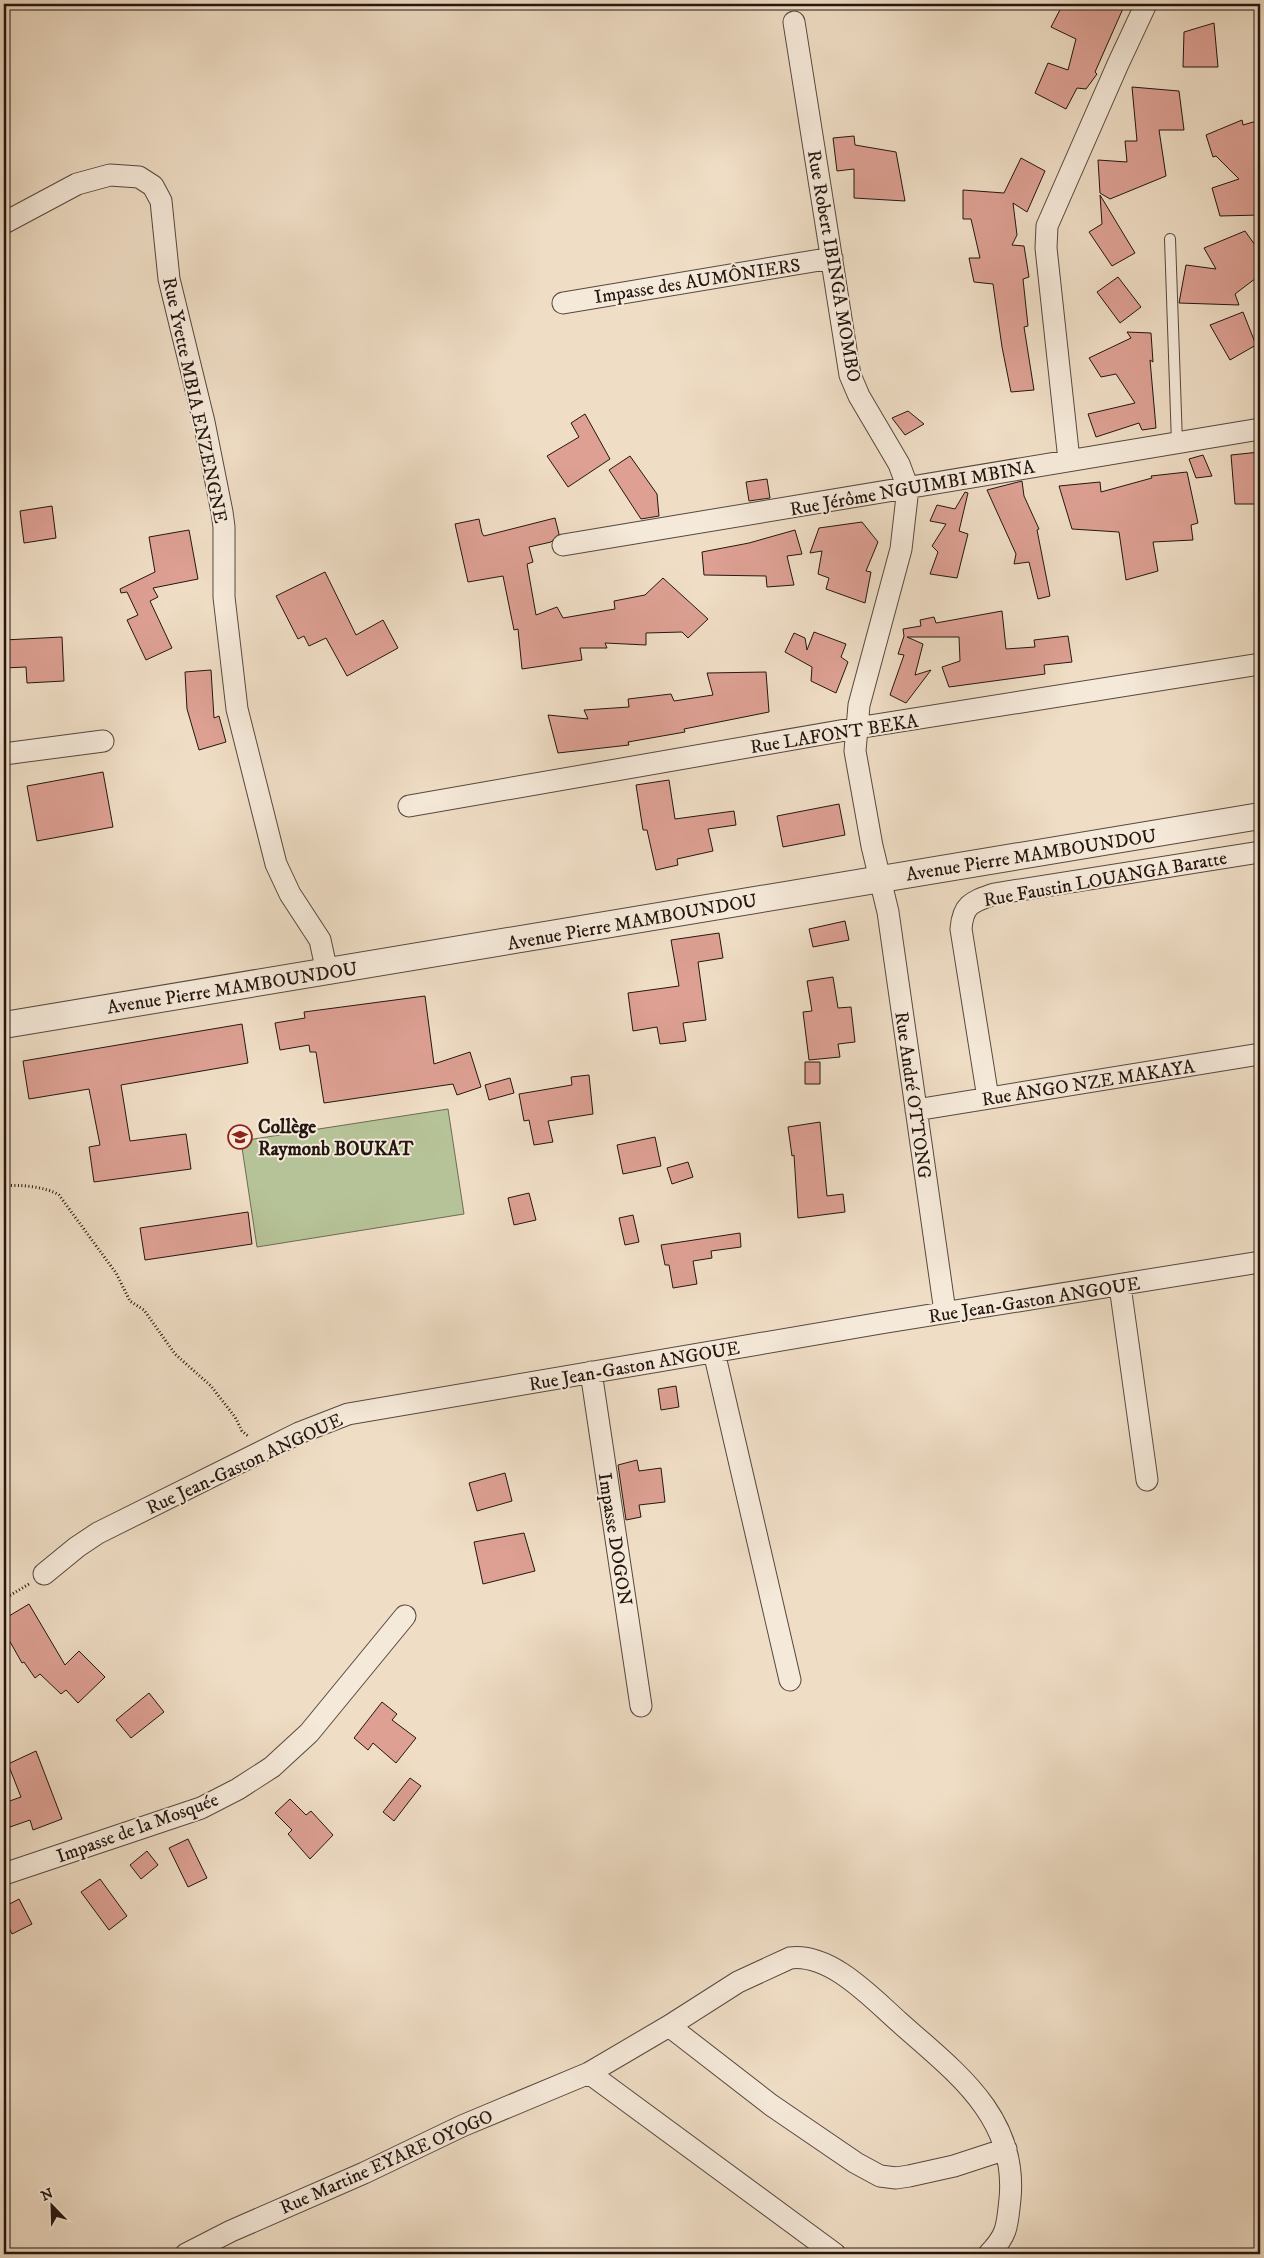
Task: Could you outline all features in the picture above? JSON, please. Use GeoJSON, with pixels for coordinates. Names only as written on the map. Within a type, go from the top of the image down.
{"type":"FeatureCollection","features":[{"type":"Feature","properties":{"kind":"street"},"geometry":{"type":"LineString","coordinates":[[1069,460],[1046,248],[1047,226],[1114,72],[1146,4]]}},
{"type":"Feature","properties":{"kind":"street","name":"Rue Robert IBINGA MOMBO"},"geometry":{"type":"LineString","coordinates":[[794,22],[850,375],[859,396],[899,464],[908,488],[901,549],[858,705],[855,751],[872,846],[881,879]]}},
{"type":"Feature","properties":{"kind":"street","name":"Rue Yvette MBIA ENZENGNE"},"geometry":{"type":"LineString","coordinates":[[4,223],[77,184],[110,175],[139,177],[153,186],[161,200],[169,279],[204,422],[222,512],[224,527],[224,597],[236,709],[276,864],[290,894],[320,940],[327,972]]}},
{"type":"Feature","properties":{"kind":"street","name":"Impasse des AUMÔNIERS"},"geometry":{"type":"LineString","coordinates":[[563,303],[832,258]]}},
{"type":"Feature","properties":{"kind":"street","name":"Rue Jérôme NGUIMBI MBINA"},"geometry":{"type":"LineString","coordinates":[[564,545],[1260,429]]}},
{"type":"Feature","properties":{"kind":"street","name":"Rue LAFONT BEKA"},"geometry":{"type":"LineString","coordinates":[[409,806],[857,728],[1260,664]]}},
{"type":"Feature","properties":{"kind":"street"},"geometry":{"type":"LineString","coordinates":[[4,754],[103,740]]}},
{"type":"Feature","properties":{"kind":"street","name":"Avenue Pierre MAMBOUNDOU"},"geometry":{"type":"LineString","coordinates":[[4,1025],[1260,816]]}},
{"type":"Feature","properties":{"kind":"street","name":"Rue Faustin LOUANGA Baratte"},"geometry":{"type":"LineString","coordinates":[[988,1098],[961,929],[962,914],[972,902],[1002,893],[1260,852]]}},
{"type":"Feature","properties":{"kind":"street","name":"Rue André OTTONG"},"geometry":{"type":"LineString","coordinates":[[881,879],[888,912],[945,1312]]}},
{"type":"Feature","properties":{"kind":"street","name":"Rue ANGO NZE MAKAYA"},"geometry":{"type":"LineString","coordinates":[[916,1110],[1260,1054]]}},
{"type":"Feature","properties":{"kind":"street","name":"Rue Jean-Gaston ANGOUE"},"geometry":{"type":"LineString","coordinates":[[44,1574],[77,1547],[98,1533],[299,1433],[348,1414],[945,1312],[1120,1286],[1260,1262]]}},
{"type":"Feature","properties":{"kind":"street"},"geometry":{"type":"LineString","coordinates":[[1120,1286],[1148,1480]]}},
{"type":"Feature","properties":{"kind":"street"},"geometry":{"type":"LineString","coordinates":[[714,1352],[790,1680]]}},
{"type":"Feature","properties":{"kind":"street","name":"Impasse DOGON"},"geometry":{"type":"LineString","coordinates":[[591,1372],[642,1706]]}},
{"type":"Feature","properties":{"kind":"street","name":"Impasse de la Mosquée"},"geometry":{"type":"LineString","coordinates":[[4,1874],[201,1808],[272,1767],[308,1733],[405,1616]]}},
{"type":"Feature","properties":{"kind":"street","name":"Rue Martine EYARE OYOGO"},"geometry":{"type":"LineString","coordinates":[[186,2254],[231,2231],[364,2173],[462,2126],[589,2073],[669,2026],[738,1982],[790,1958],[810,1958],[853,1981],[963,2078],[984,2102],[1006,2149],[1012,2181],[1005,2236],[1000,2251]]}},
{"type":"Feature","properties":{"kind":"street"},"geometry":{"type":"LineString","coordinates":[[669,2026],[792,2120],[856,2163],[880,2176],[896,2178],[909,2176],[954,2166],[1006,2149]]}},
{"type":"Feature","properties":{"kind":"street"},"geometry":{"type":"LineString","coordinates":[[589,2073],[834,2254]]}},
{"type":"Feature","properties":{"kind":"lane"},"geometry":{"type":"LineString","coordinates":[[1170,239],[1177,443]]}},
{"type":"Feature","properties":{"kind":"path"},"geometry":{"type":"LineString","coordinates":[[4,1186],[25,1186],[53,1191],[59,1195],[112,1267],[130,1300],[144,1310],[175,1354],[211,1386],[235,1417],[242,1430],[265,1450]]}},
{"type":"Feature","properties":{"kind":"path"},"geometry":{"type":"LineString","coordinates":[[4,1599],[44,1574]]}},
{"type":"Feature","properties":{"kind":"green space"},"geometry":{"type":"Polygon","coordinates":[[[448,1109],[464,1214],[257,1247],[241,1141],[448,1109]]]}},
{"type":"Feature","properties":{"kind":"building"},"geometry":{"type":"Polygon","coordinates":[[[1063,4],[1125,4],[1095,72],[1097,74],[1086,89],[1077,88],[1066,109],[1035,93],[1048,63],[1068,70],[1076,39],[1051,27],[1063,4]]]}},
{"type":"Feature","properties":{"kind":"building"},"geometry":{"type":"Polygon","coordinates":[[[1214,23],[1218,67],[1183,67],[1184,32],[1214,23]]]}},
{"type":"Feature","properties":{"kind":"building"},"geometry":{"type":"Polygon","coordinates":[[[1132,87],[1179,91],[1184,130],[1159,130],[1166,176],[1110,199],[1100,193],[1098,160],[1127,162],[1125,141],[1137,141],[1132,87]]]}},
{"type":"Feature","properties":{"kind":"building"},"geometry":{"type":"Polygon","coordinates":[[[1242,120],[1243,125],[1260,120],[1260,215],[1220,216],[1212,188],[1239,179],[1216,156],[1213,157],[1206,135],[1242,120]]]}},
{"type":"Feature","properties":{"kind":"building"},"geometry":{"type":"Polygon","coordinates":[[[854,136],[855,145],[896,152],[905,201],[854,198],[854,169],[837,171],[833,138],[854,136]]]}},
{"type":"Feature","properties":{"kind":"building"},"geometry":{"type":"Polygon","coordinates":[[[1021,158],[1045,171],[1027,212],[1013,203],[1017,235],[1012,245],[1024,246],[1029,277],[1023,279],[1028,326],[1024,327],[1034,390],[1011,392],[993,284],[974,282],[969,258],[980,258],[971,219],[963,219],[963,190],[1004,193],[1021,158]]]}},
{"type":"Feature","properties":{"kind":"building"},"geometry":{"type":"Polygon","coordinates":[[[1100,195],[1135,253],[1112,266],[1089,232],[1102,224],[1100,195]]]}},
{"type":"Feature","properties":{"kind":"building"},"geometry":{"type":"Polygon","coordinates":[[[1245,231],[1260,252],[1260,275],[1235,294],[1239,305],[1179,303],[1186,265],[1216,269],[1204,248],[1245,231]]]}},
{"type":"Feature","properties":{"kind":"building"},"geometry":{"type":"Polygon","coordinates":[[[1118,277],[1141,307],[1120,323],[1097,292],[1118,277]]]}},
{"type":"Feature","properties":{"kind":"building"},"geometry":{"type":"Polygon","coordinates":[[[1243,312],[1256,345],[1230,360],[1210,325],[1243,312]]]}},
{"type":"Feature","properties":{"kind":"building"},"geometry":{"type":"Polygon","coordinates":[[[1127,332],[1151,333],[1153,362],[1150,360],[1156,428],[1142,430],[1139,423],[1096,437],[1088,414],[1135,403],[1116,374],[1101,377],[1089,358],[1131,338],[1127,332]]]}},
{"type":"Feature","properties":{"kind":"building"},"geometry":{"type":"Polygon","coordinates":[[[908,411],[924,424],[905,435],[892,418],[908,411]]]}},
{"type":"Feature","properties":{"kind":"building"},"geometry":{"type":"Polygon","coordinates":[[[585,414],[610,459],[568,487],[547,456],[579,437],[571,423],[585,414]]]}},
{"type":"Feature","properties":{"kind":"building"},"geometry":{"type":"Polygon","coordinates":[[[1260,452],[1260,504],[1235,504],[1231,455],[1260,452]]]}},
{"type":"Feature","properties":{"kind":"building"},"geometry":{"type":"Polygon","coordinates":[[[1203,455],[1212,476],[1196,478],[1189,459],[1203,455]]]}},
{"type":"Feature","properties":{"kind":"building"},"geometry":{"type":"Polygon","coordinates":[[[630,456],[657,494],[659,516],[641,519],[609,470],[630,456]]]}},
{"type":"Feature","properties":{"kind":"building"},"geometry":{"type":"Polygon","coordinates":[[[1187,472],[1198,523],[1191,525],[1193,540],[1153,542],[1158,571],[1126,580],[1119,532],[1072,529],[1059,486],[1100,482],[1101,492],[1152,478],[1151,476],[1187,472]]]}},
{"type":"Feature","properties":{"kind":"building"},"geometry":{"type":"Polygon","coordinates":[[[767,479],[770,498],[749,501],[746,482],[767,479]]]}},
{"type":"Feature","properties":{"kind":"building"},"geometry":{"type":"Polygon","coordinates":[[[1022,481],[1024,496],[1039,529],[1037,530],[1050,596],[1038,599],[1029,562],[1014,564],[1016,554],[987,490],[1022,481]]]}},
{"type":"Feature","properties":{"kind":"building"},"geometry":{"type":"Polygon","coordinates":[[[965,492],[968,493],[959,531],[968,534],[957,578],[930,574],[938,552],[932,546],[946,524],[930,521],[937,505],[955,509],[965,492]]]}},
{"type":"Feature","properties":{"kind":"building"},"geometry":{"type":"Polygon","coordinates":[[[52,506],[56,538],[24,543],[20,511],[52,506]]]}},
{"type":"Feature","properties":{"kind":"building"},"geometry":{"type":"Polygon","coordinates":[[[555,518],[559,534],[551,542],[529,547],[533,562],[527,564],[536,615],[557,607],[563,618],[615,609],[614,601],[645,595],[663,578],[708,619],[688,638],[682,632],[646,633],[646,645],[605,643],[607,648],[580,648],[582,660],[522,669],[518,629],[514,630],[503,576],[468,582],[455,524],[479,519],[484,536],[555,518]]]}},
{"type":"Feature","properties":{"kind":"building"},"geometry":{"type":"Polygon","coordinates":[[[862,522],[878,542],[866,571],[871,572],[865,603],[826,589],[829,578],[818,574],[822,551],[810,553],[819,528],[862,522]]]}},
{"type":"Feature","properties":{"kind":"building"},"geometry":{"type":"Polygon","coordinates":[[[189,530],[198,579],[153,588],[158,597],[150,601],[172,648],[146,660],[127,620],[138,615],[127,592],[121,593],[120,589],[155,572],[149,537],[189,530]]]}},
{"type":"Feature","properties":{"kind":"building"},"geometry":{"type":"Polygon","coordinates":[[[795,530],[802,554],[787,556],[794,585],[767,587],[766,576],[704,575],[702,552],[749,543],[795,530]]]}},
{"type":"Feature","properties":{"kind":"building"},"geometry":{"type":"Polygon","coordinates":[[[325,572],[356,635],[383,620],[398,648],[347,676],[326,638],[309,646],[304,636],[298,639],[276,596],[325,572]]]}},
{"type":"Feature","properties":{"kind":"building"},"geometry":{"type":"Polygon","coordinates":[[[1002,611],[1006,649],[1035,647],[1034,640],[1068,636],[1072,662],[1044,665],[1045,674],[949,687],[942,667],[960,661],[959,637],[907,637],[923,644],[915,675],[931,670],[906,703],[890,695],[904,655],[898,654],[904,636],[903,629],[921,626],[920,620],[934,617],[936,623],[1002,611]]]}},
{"type":"Feature","properties":{"kind":"building"},"geometry":{"type":"Polygon","coordinates":[[[814,632],[846,644],[841,657],[848,662],[836,693],[811,681],[812,667],[785,652],[794,633],[805,638],[807,650],[814,632]]]}},
{"type":"Feature","properties":{"kind":"building"},"geometry":{"type":"Polygon","coordinates":[[[62,637],[64,681],[27,683],[26,667],[4,668],[4,640],[62,637]]]}},
{"type":"Feature","properties":{"kind":"building"},"geometry":{"type":"Polygon","coordinates":[[[211,670],[214,718],[219,716],[226,742],[199,750],[187,709],[185,672],[211,670]]]}},
{"type":"Feature","properties":{"kind":"building"},"geometry":{"type":"Polygon","coordinates":[[[766,672],[769,712],[684,729],[685,732],[628,742],[629,745],[558,753],[548,715],[588,719],[584,710],[629,707],[628,699],[671,694],[674,701],[713,695],[707,673],[766,672]]]}},
{"type":"Feature","properties":{"kind":"building"},"geometry":{"type":"Polygon","coordinates":[[[103,772],[113,827],[37,841],[27,786],[103,772]]]}},
{"type":"Feature","properties":{"kind":"building"},"geometry":{"type":"Polygon","coordinates":[[[669,780],[675,819],[734,811],[736,825],[708,829],[713,851],[677,859],[678,865],[656,870],[647,830],[643,830],[636,785],[669,780]]]}},
{"type":"Feature","properties":{"kind":"building"},"geometry":{"type":"Polygon","coordinates":[[[839,804],[845,835],[783,847],[777,816],[839,804]]]}},
{"type":"Feature","properties":{"kind":"building"},"geometry":{"type":"Polygon","coordinates":[[[845,921],[849,940],[813,947],[809,929],[845,921]]]}},
{"type":"Feature","properties":{"kind":"building"},"geometry":{"type":"Polygon","coordinates":[[[719,933],[723,958],[698,962],[706,1020],[683,1023],[686,1041],[660,1044],[657,1027],[633,1031],[628,993],[679,986],[671,940],[719,933]]]}},
{"type":"Feature","properties":{"kind":"building"},"geometry":{"type":"Polygon","coordinates":[[[833,977],[838,1008],[851,1007],[855,1042],[838,1044],[840,1057],[809,1060],[803,1012],[812,1011],[807,981],[833,977]]]}},
{"type":"Feature","properties":{"kind":"building"},"geometry":{"type":"Polygon","coordinates":[[[425,996],[434,1064],[470,1052],[481,1087],[457,1095],[453,1084],[324,1103],[316,1052],[310,1052],[309,1045],[280,1050],[275,1023],[305,1018],[304,1012],[425,996]]]}},
{"type":"Feature","properties":{"kind":"building"},"geometry":{"type":"Polygon","coordinates":[[[242,1024],[248,1063],[121,1085],[130,1141],[186,1134],[191,1169],[94,1182],[89,1147],[100,1145],[89,1089],[29,1099],[23,1061],[242,1024]]]}},
{"type":"Feature","properties":{"kind":"building"},"geometry":{"type":"Polygon","coordinates":[[[805,1062],[820,1062],[820,1084],[805,1084],[805,1062]]]}},
{"type":"Feature","properties":{"kind":"building"},"geometry":{"type":"Polygon","coordinates":[[[589,1075],[593,1114],[548,1121],[553,1142],[534,1145],[529,1120],[524,1121],[519,1094],[572,1085],[571,1077],[589,1075]]]}},
{"type":"Feature","properties":{"kind":"building"},"geometry":{"type":"Polygon","coordinates":[[[510,1078],[514,1093],[489,1100],[485,1085],[510,1078]]]}},
{"type":"Feature","properties":{"kind":"building"},"geometry":{"type":"Polygon","coordinates":[[[820,1122],[827,1196],[843,1194],[845,1212],[798,1218],[794,1155],[792,1156],[788,1127],[820,1122]]]}},
{"type":"Feature","properties":{"kind":"building"},"geometry":{"type":"Polygon","coordinates":[[[655,1137],[661,1166],[623,1174],[617,1145],[655,1137]]]}},
{"type":"Feature","properties":{"kind":"building"},"geometry":{"type":"Polygon","coordinates":[[[688,1162],[693,1177],[672,1184],[667,1168],[688,1162]]]}},
{"type":"Feature","properties":{"kind":"building"},"geometry":{"type":"Polygon","coordinates":[[[529,1193],[536,1220],[514,1225],[508,1198],[529,1193]]]}},
{"type":"Feature","properties":{"kind":"building"},"geometry":{"type":"Polygon","coordinates":[[[248,1212],[252,1244],[145,1260],[140,1228],[248,1212]]]}},
{"type":"Feature","properties":{"kind":"building"},"geometry":{"type":"Polygon","coordinates":[[[633,1215],[639,1242],[625,1245],[619,1218],[633,1215]]]}},
{"type":"Feature","properties":{"kind":"building"},"geometry":{"type":"Polygon","coordinates":[[[740,1233],[741,1247],[711,1251],[712,1258],[693,1261],[697,1284],[673,1288],[669,1265],[665,1265],[661,1245],[740,1233]]]}},
{"type":"Feature","properties":{"kind":"building"},"geometry":{"type":"Polygon","coordinates":[[[676,1386],[679,1407],[661,1410],[658,1389],[676,1386]]]}},
{"type":"Feature","properties":{"kind":"building"},"geometry":{"type":"Polygon","coordinates":[[[637,1460],[639,1471],[661,1468],[665,1502],[639,1505],[641,1517],[626,1520],[618,1465],[637,1460]]]}},
{"type":"Feature","properties":{"kind":"building"},"geometry":{"type":"Polygon","coordinates":[[[505,1473],[512,1501],[477,1511],[469,1483],[505,1473]]]}},
{"type":"Feature","properties":{"kind":"building"},"geometry":{"type":"Polygon","coordinates":[[[524,1533],[535,1571],[483,1584],[474,1542],[524,1533]]]}},
{"type":"Feature","properties":{"kind":"building"},"geometry":{"type":"Polygon","coordinates":[[[29,1604],[65,1665],[79,1651],[105,1677],[78,1703],[66,1690],[61,1694],[40,1674],[35,1678],[24,1662],[22,1663],[4,1631],[4,1619],[29,1604]]]}},
{"type":"Feature","properties":{"kind":"building"},"geometry":{"type":"Polygon","coordinates":[[[149,1693],[164,1712],[131,1738],[116,1720],[149,1693]]]}},
{"type":"Feature","properties":{"kind":"building"},"geometry":{"type":"Polygon","coordinates":[[[382,1702],[397,1714],[392,1720],[416,1738],[396,1763],[373,1743],[368,1750],[354,1738],[382,1702]]]}},
{"type":"Feature","properties":{"kind":"building"},"geometry":{"type":"Polygon","coordinates":[[[36,1751],[62,1819],[33,1830],[30,1820],[10,1827],[4,1803],[21,1797],[8,1764],[36,1751]]]}},
{"type":"Feature","properties":{"kind":"building"},"geometry":{"type":"Polygon","coordinates":[[[410,1778],[421,1786],[394,1821],[383,1812],[410,1778]]]}},
{"type":"Feature","properties":{"kind":"building"},"geometry":{"type":"Polygon","coordinates":[[[290,1799],[306,1815],[311,1811],[333,1835],[310,1859],[288,1834],[292,1830],[275,1813],[290,1799]]]}},
{"type":"Feature","properties":{"kind":"building"},"geometry":{"type":"Polygon","coordinates":[[[188,1839],[207,1878],[188,1887],[169,1848],[188,1839]]]}},
{"type":"Feature","properties":{"kind":"building"},"geometry":{"type":"Polygon","coordinates":[[[147,1851],[158,1865],[141,1879],[130,1865],[147,1851]]]}},
{"type":"Feature","properties":{"kind":"building"},"geometry":{"type":"Polygon","coordinates":[[[100,1879],[127,1916],[109,1930],[81,1892],[100,1879]]]}},
{"type":"Feature","properties":{"kind":"building"},"geometry":{"type":"Polygon","coordinates":[[[19,1899],[32,1924],[12,1934],[4,1918],[4,1907],[19,1899]]]}},
{"type":"Feature","properties":{"kind":"place","name":"Collège Raymonb BOUKAT"},"geometry":{"type":"Point","coordinates":[240,1137]}}]}
